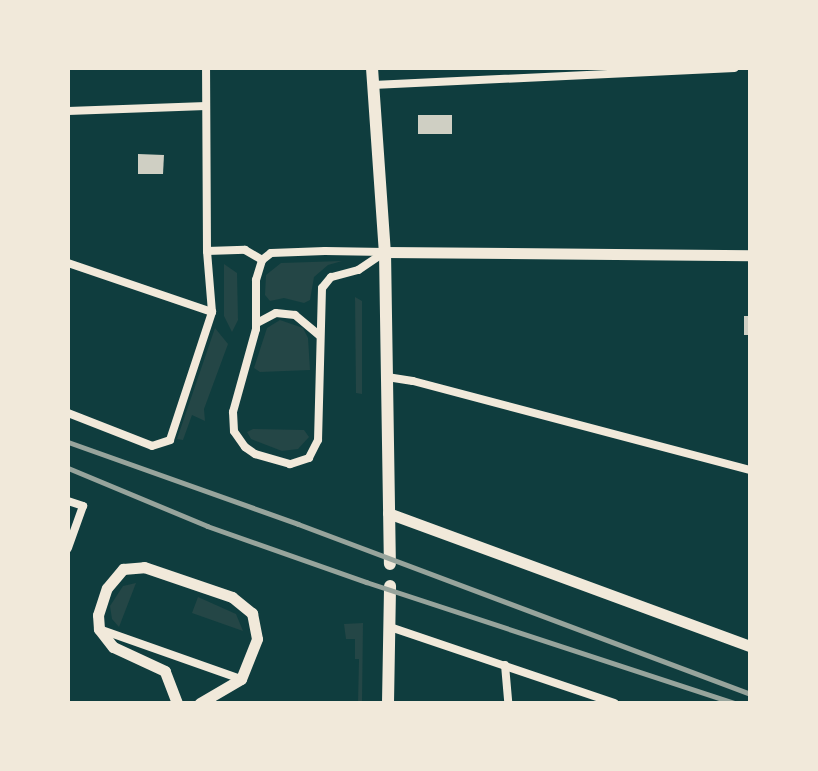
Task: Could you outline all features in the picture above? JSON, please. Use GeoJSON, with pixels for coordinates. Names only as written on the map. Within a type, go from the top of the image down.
{"type":"FeatureCollection","features":[{"type":"Feature","properties":{"kind":"main road"},"geometry":{"type":"LineString","coordinates":[[372,68],[385,252],[390,564]]}},
{"type":"Feature","properties":{"kind":"main road"},"geometry":{"type":"LineString","coordinates":[[388,703],[390,586]]}},
{"type":"Feature","properties":{"kind":"street"},"geometry":{"type":"LineString","coordinates":[[68,413],[152,446],[170,440],[212,312],[207,251],[206,68]]}},
{"type":"Feature","properties":{"kind":"street"},"geometry":{"type":"LineString","coordinates":[[373,85],[735,68]]}},
{"type":"Feature","properties":{"kind":"street"},"geometry":{"type":"LineString","coordinates":[[68,111],[206,106]]}},
{"type":"Feature","properties":{"kind":"street"},"geometry":{"type":"LineString","coordinates":[[207,251],[245,250],[262,260]]}},
{"type":"Feature","properties":{"kind":"street"},"geometry":{"type":"LineString","coordinates":[[385,252],[365,266],[331,277],[322,288],[317,445],[306,461],[290,464],[251,452],[239,440],[233,426],[233,412],[257,323],[256,280],[262,260],[271,253],[385,252],[750,255]]}},
{"type":"Feature","properties":{"kind":"street"},"geometry":{"type":"LineString","coordinates":[[68,263],[212,312]]}},
{"type":"Feature","properties":{"kind":"street"},"geometry":{"type":"LineString","coordinates":[[257,323],[276,313],[295,315],[319,335]]}},
{"type":"Feature","properties":{"kind":"street"},"geometry":{"type":"LineString","coordinates":[[387,377],[413,381],[750,470]]}},
{"type":"Feature","properties":{"kind":"street"},"geometry":{"type":"LineString","coordinates":[[68,501],[83,506],[68,548]]}},
{"type":"Feature","properties":{"kind":"street"},"geometry":{"type":"LineString","coordinates":[[388,513],[750,646]]}},
{"type":"Feature","properties":{"kind":"street"},"geometry":{"type":"LineString","coordinates":[[177,703],[165,671],[113,647],[99,629],[98,615],[110,580],[132,566],[232,597],[244,604],[256,625],[253,656],[241,679],[200,703]]}},
{"type":"Feature","properties":{"kind":"street"},"geometry":{"type":"LineString","coordinates":[[390,627],[614,703]]}},
{"type":"Feature","properties":{"kind":"street"},"geometry":{"type":"LineString","coordinates":[[99,629],[241,679]]}},
{"type":"Feature","properties":{"kind":"street"},"geometry":{"type":"LineString","coordinates":[[505,665],[508,703]]}},
{"type":"Feature","properties":{"kind":"shaded area"},"geometry":{"type":"Polygon","coordinates":[[[342,261],[328,265],[314,277],[310,300],[304,303],[284,298],[270,301],[265,295],[266,275],[281,263],[342,261]]]}},
{"type":"Feature","properties":{"kind":"shaded area"},"geometry":{"type":"Polygon","coordinates":[[[224,264],[237,273],[238,320],[232,332],[224,316],[224,264]]]}},
{"type":"Feature","properties":{"kind":"shaded area"},"geometry":{"type":"Polygon","coordinates":[[[355,297],[362,301],[362,394],[356,393],[355,297]]]}},
{"type":"Feature","properties":{"kind":"shaded area"},"geometry":{"type":"Polygon","coordinates":[[[280,320],[303,328],[308,338],[310,370],[260,372],[254,368],[267,328],[280,320]]]}},
{"type":"Feature","properties":{"kind":"shaded area"},"geometry":{"type":"Polygon","coordinates":[[[215,328],[228,344],[204,409],[205,421],[192,415],[183,440],[177,439],[215,328]]]}},
{"type":"Feature","properties":{"kind":"shaded area"},"geometry":{"type":"Polygon","coordinates":[[[253,429],[304,430],[309,437],[298,449],[282,451],[251,439],[247,432],[253,429]]]}},
{"type":"Feature","properties":{"kind":"shaded area"},"geometry":{"type":"Polygon","coordinates":[[[136,583],[119,627],[112,619],[110,606],[123,586],[136,583]]]}},
{"type":"Feature","properties":{"kind":"shaded area"},"geometry":{"type":"Polygon","coordinates":[[[198,597],[236,614],[243,631],[192,613],[198,597]]]}},
{"type":"Feature","properties":{"kind":"shaded area"},"geometry":{"type":"Polygon","coordinates":[[[363,623],[362,703],[358,703],[359,659],[355,659],[355,639],[346,639],[344,624],[363,623]]]}},
{"type":"Feature","properties":{"kind":"building"},"geometry":{"type":"Polygon","coordinates":[[[418,115],[452,115],[452,134],[418,134],[418,115]]]}},
{"type":"Feature","properties":{"kind":"building"},"geometry":{"type":"Polygon","coordinates":[[[138,154],[164,155],[163,174],[138,174],[138,154]]]}},
{"type":"Feature","properties":{"kind":"building"},"geometry":{"type":"Polygon","coordinates":[[[744,316],[750,316],[750,335],[744,335],[744,316]]]}},
{"type":"Feature","properties":{"kind":"railway"},"geometry":{"type":"LineString","coordinates":[[68,442],[298,524],[750,694]]}},
{"type":"Feature","properties":{"kind":"railway"},"geometry":{"type":"LineString","coordinates":[[68,468],[207,526],[366,582],[735,703]]}}]}
